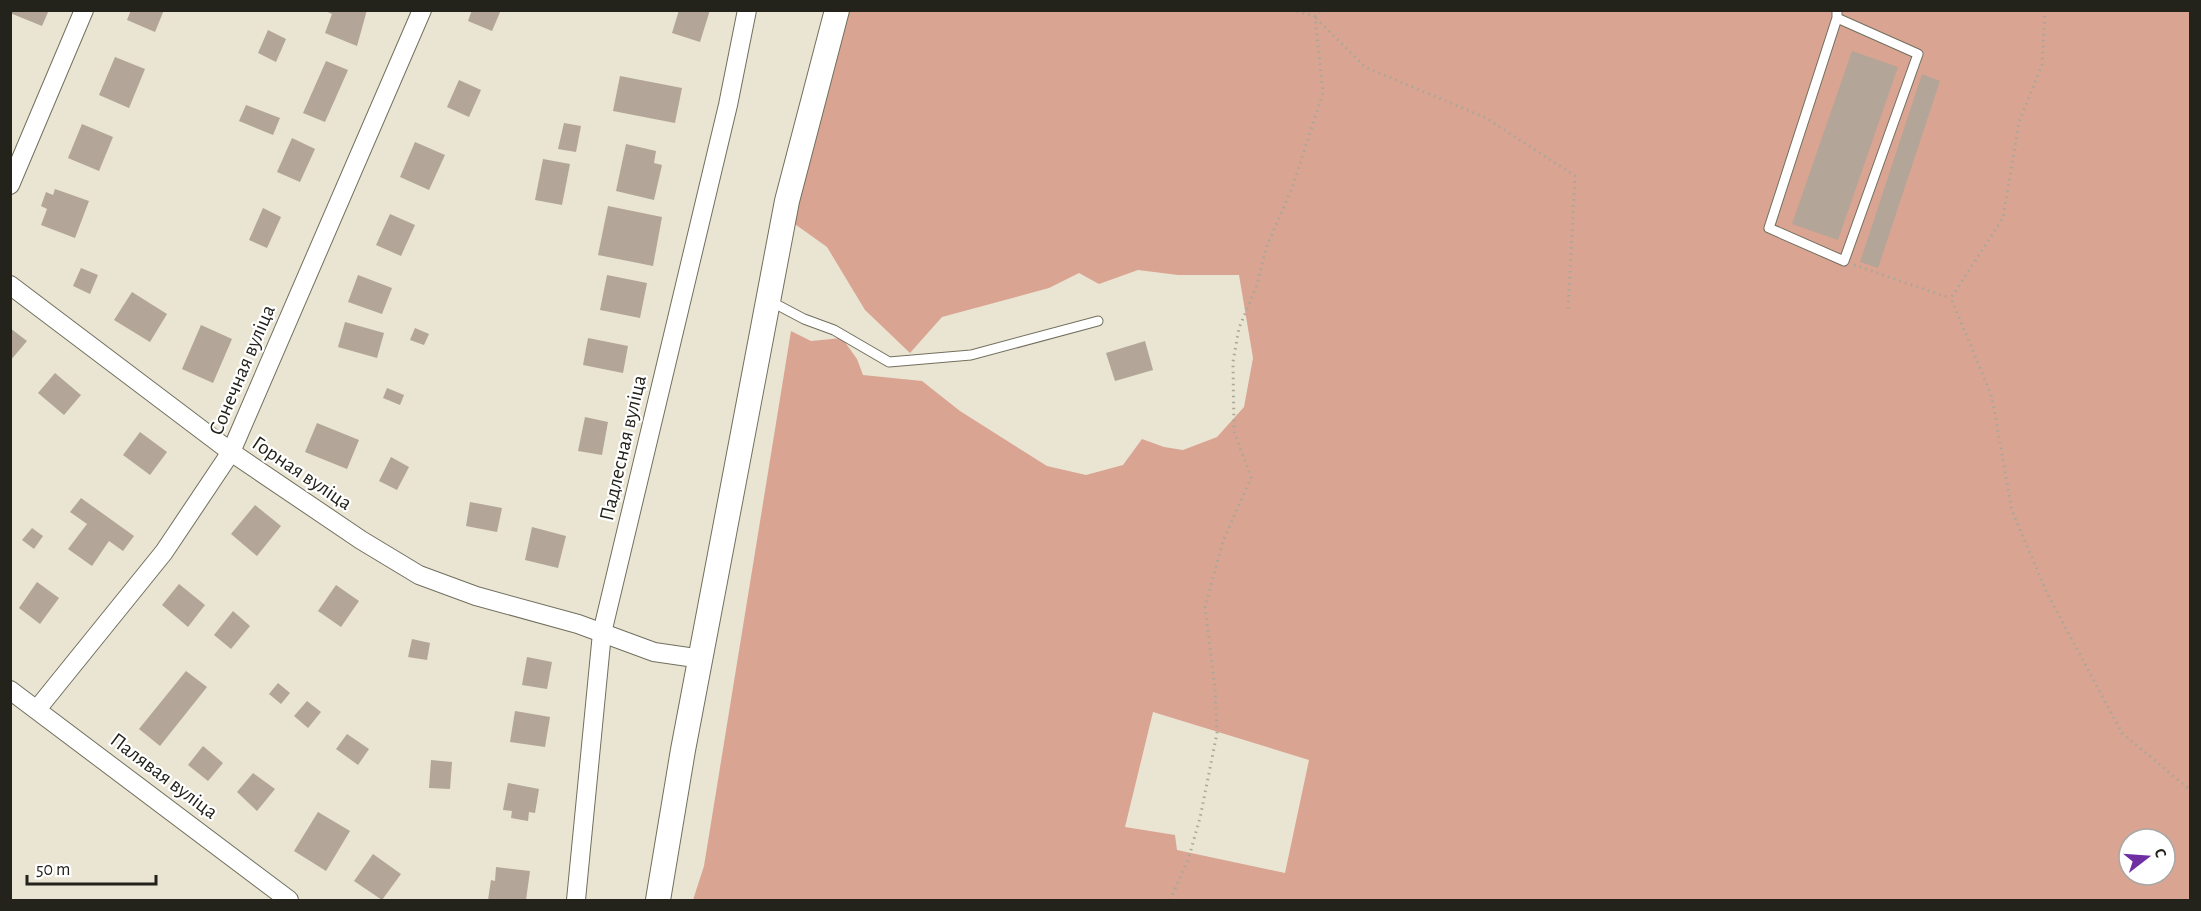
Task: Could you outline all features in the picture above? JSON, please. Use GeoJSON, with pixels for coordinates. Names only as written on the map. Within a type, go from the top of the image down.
{"type":"FeatureCollection","features":[{"type":"Feature","properties":{"kind":"street"},"geometry":{"type":"LineString","coordinates":[[10,185],[84,10]]}},
{"type":"Feature","properties":{"kind":"street","name":"Сонечная вуліца"},"geometry":{"type":"LineString","coordinates":[[38,708],[164,552],[231,452],[422,10]]}},
{"type":"Feature","properties":{"kind":"street","name":"Падлесная вуліца"},"geometry":{"type":"LineString","coordinates":[[576,900],[602,633],[728,105],[747,10]]}},
{"type":"Feature","properties":{"kind":"street"},"geometry":{"type":"LineString","coordinates":[[658,900],[669,828],[787,201],[837,10]]}},
{"type":"Feature","properties":{"kind":"street","name":"Горная вуліца"},"geometry":{"type":"LineString","coordinates":[[10,285],[231,452],[361,540],[419,575],[476,596],[535,610],[654,652],[702,659]]}},
{"type":"Feature","properties":{"kind":"street","name":"Палявая вуліца"},"geometry":{"type":"LineString","coordinates":[[10,690],[38,708],[289,900]]}},
{"type":"Feature","properties":{"kind":"lane"},"geometry":{"type":"LineString","coordinates":[[1837,14],[1918,54],[1844,261],[1769,228],[1837,14]]}},
{"type":"Feature","properties":{"kind":"lane"},"geometry":{"type":"LineString","coordinates":[[768,300],[804,319],[834,330],[889,362],[971,355],[1098,321]]}},
{"type":"Feature","properties":{"kind":"path"},"geometry":{"type":"LineString","coordinates":[[1291,10],[1315,16],[1365,67],[1486,118],[1575,176],[1568,309]]}},
{"type":"Feature","properties":{"kind":"path"},"geometry":{"type":"LineString","coordinates":[[1315,16],[1321,10]]}},
{"type":"Feature","properties":{"kind":"path"},"geometry":{"type":"LineString","coordinates":[[1951,298],[2003,218],[2019,122],[2042,65],[2045,10]]}},
{"type":"Feature","properties":{"kind":"path"},"geometry":{"type":"LineString","coordinates":[[1170,900],[1188,860],[1200,818],[1217,733],[1215,689],[1205,607],[1223,541],[1251,478],[1234,431],[1233,362],[1239,328],[1257,285],[1266,248],[1292,188],[1323,93],[1315,16]]}},
{"type":"Feature","properties":{"kind":"path"},"geometry":{"type":"LineString","coordinates":[[1844,261],[1951,298],[1992,397],[2012,511],[2047,593],[2122,733],[2190,790]]}},
{"type":"Feature","properties":{"kind":"shaded area"},"geometry":{"type":"Polygon","coordinates":[[[848,11],[2190,11],[2190,900],[693,900],[704,866],[791,331],[811,341],[842,338],[857,359],[863,375],[922,381],[960,411],[1047,466],[1086,475],[1123,465],[1142,439],[1164,447],[1183,450],[1217,437],[1244,407],[1253,358],[1239,275],[1178,275],[1138,270],[1099,284],[1079,273],[1049,288],[942,317],[910,353],[865,310],[827,247],[792,222],[848,11]],[[1153,712],[1125,827],[1175,835],[1177,850],[1285,873],[1309,760],[1153,712]]]}},
{"type":"Feature","properties":{"kind":"building"},"geometry":{"type":"Polygon","coordinates":[[[10,10],[49,10],[42,26],[10,13],[10,10]]]}},
{"type":"Feature","properties":{"kind":"building"},"geometry":{"type":"Polygon","coordinates":[[[131,10],[164,10],[155,32],[127,20],[131,10]]]}},
{"type":"Feature","properties":{"kind":"building"},"geometry":{"type":"Polygon","coordinates":[[[323,10],[367,10],[357,46],[325,33],[332,14],[323,10]]]}},
{"type":"Feature","properties":{"kind":"building"},"geometry":{"type":"Polygon","coordinates":[[[472,10],[501,10],[492,31],[468,21],[472,10]]]}},
{"type":"Feature","properties":{"kind":"building"},"geometry":{"type":"Polygon","coordinates":[[[679,10],[710,10],[700,42],[672,33],[679,10]]]}},
{"type":"Feature","properties":{"kind":"building"},"geometry":{"type":"Polygon","coordinates":[[[268,30],[286,39],[276,62],[258,53],[268,30]]]}},
{"type":"Feature","properties":{"kind":"building"},"geometry":{"type":"Polygon","coordinates":[[[1852,51],[1898,67],[1838,240],[1792,224],[1852,51]]]}},
{"type":"Feature","properties":{"kind":"building"},"geometry":{"type":"Polygon","coordinates":[[[115,57],[145,69],[129,108],[99,95],[115,57]]]}},
{"type":"Feature","properties":{"kind":"building"},"geometry":{"type":"Polygon","coordinates":[[[326,61],[348,70],[325,122],[303,113],[326,61]]]}},
{"type":"Feature","properties":{"kind":"building"},"geometry":{"type":"Polygon","coordinates":[[[1922,74],[1940,81],[1878,268],[1860,262],[1922,74]]]}},
{"type":"Feature","properties":{"kind":"building"},"geometry":{"type":"Polygon","coordinates":[[[620,76],[682,88],[675,123],[613,111],[620,76]]]}},
{"type":"Feature","properties":{"kind":"building"},"geometry":{"type":"Polygon","coordinates":[[[459,80],[481,90],[469,117],[447,107],[459,80]]]}},
{"type":"Feature","properties":{"kind":"building"},"geometry":{"type":"Polygon","coordinates":[[[246,105],[280,118],[273,135],[239,121],[246,105]]]}},
{"type":"Feature","properties":{"kind":"building"},"geometry":{"type":"Polygon","coordinates":[[[564,123],[581,126],[576,152],[558,149],[564,123]]]}},
{"type":"Feature","properties":{"kind":"building"},"geometry":{"type":"Polygon","coordinates":[[[82,124],[113,137],[99,171],[68,158],[82,124]]]}},
{"type":"Feature","properties":{"kind":"building"},"geometry":{"type":"Polygon","coordinates":[[[292,138],[315,149],[300,182],[277,172],[292,138]]]}},
{"type":"Feature","properties":{"kind":"building"},"geometry":{"type":"Polygon","coordinates":[[[415,142],[445,155],[429,190],[400,177],[415,142]]]}},
{"type":"Feature","properties":{"kind":"building"},"geometry":{"type":"Polygon","coordinates":[[[626,144],[656,151],[654,163],[662,165],[654,200],[616,191],[626,144]]]}},
{"type":"Feature","properties":{"kind":"building"},"geometry":{"type":"Polygon","coordinates":[[[543,159],[570,164],[562,205],[535,200],[543,159]]]}},
{"type":"Feature","properties":{"kind":"building"},"geometry":{"type":"Polygon","coordinates":[[[55,189],[89,201],[75,238],[41,225],[47,209],[41,206],[46,192],[53,195],[55,189]]]}},
{"type":"Feature","properties":{"kind":"building"},"geometry":{"type":"Polygon","coordinates":[[[608,206],[662,217],[653,266],[598,255],[608,206]]]}},
{"type":"Feature","properties":{"kind":"building"},"geometry":{"type":"Polygon","coordinates":[[[263,208],[281,217],[267,248],[249,240],[263,208]]]}},
{"type":"Feature","properties":{"kind":"building"},"geometry":{"type":"Polygon","coordinates":[[[390,214],[415,225],[401,256],[376,245],[390,214]]]}},
{"type":"Feature","properties":{"kind":"building"},"geometry":{"type":"Polygon","coordinates":[[[81,268],[98,275],[90,294],[73,286],[81,268]]]}},
{"type":"Feature","properties":{"kind":"building"},"geometry":{"type":"Polygon","coordinates":[[[358,275],[392,288],[382,314],[348,302],[358,275]]]}},
{"type":"Feature","properties":{"kind":"building"},"geometry":{"type":"Polygon","coordinates":[[[607,275],[647,283],[640,318],[600,310],[607,275]]]}},
{"type":"Feature","properties":{"kind":"building"},"geometry":{"type":"Polygon","coordinates":[[[132,292],[167,314],[150,342],[114,320],[132,292]]]}},
{"type":"Feature","properties":{"kind":"building"},"geometry":{"type":"Polygon","coordinates":[[[345,322],[384,333],[377,358],[338,347],[345,322]]]}},
{"type":"Feature","properties":{"kind":"building"},"geometry":{"type":"Polygon","coordinates":[[[201,325],[232,339],[213,383],[182,369],[201,325]]]}},
{"type":"Feature","properties":{"kind":"building"},"geometry":{"type":"Polygon","coordinates":[[[10,328],[27,341],[10,361],[10,328]]]}},
{"type":"Feature","properties":{"kind":"building"},"geometry":{"type":"Polygon","coordinates":[[[415,328],[429,334],[424,345],[410,340],[415,328]]]}},
{"type":"Feature","properties":{"kind":"building"},"geometry":{"type":"Polygon","coordinates":[[[588,338],[628,346],[623,373],[583,365],[588,338]]]}},
{"type":"Feature","properties":{"kind":"building"},"geometry":{"type":"Polygon","coordinates":[[[1145,341],[1153,370],[1115,381],[1106,353],[1145,341]]]}},
{"type":"Feature","properties":{"kind":"building"},"geometry":{"type":"Polygon","coordinates":[[[55,373],[81,395],[64,415],[38,393],[55,373]]]}},
{"type":"Feature","properties":{"kind":"building"},"geometry":{"type":"Polygon","coordinates":[[[387,388],[404,395],[400,405],[383,398],[387,388]]]}},
{"type":"Feature","properties":{"kind":"building"},"geometry":{"type":"Polygon","coordinates":[[[585,417],[608,422],[602,455],[578,451],[585,417]]]}},
{"type":"Feature","properties":{"kind":"building"},"geometry":{"type":"Polygon","coordinates":[[[317,423],[359,440],[347,469],[305,452],[317,423]]]}},
{"type":"Feature","properties":{"kind":"building"},"geometry":{"type":"Polygon","coordinates":[[[140,432],[167,452],[150,475],[123,455],[140,432]]]}},
{"type":"Feature","properties":{"kind":"building"},"geometry":{"type":"Polygon","coordinates":[[[391,457],[409,467],[397,490],[379,481],[391,457]]]}},
{"type":"Feature","properties":{"kind":"building"},"geometry":{"type":"Polygon","coordinates":[[[81,498],[134,536],[123,551],[109,541],[92,566],[68,549],[87,524],[70,512],[81,498]]]}},
{"type":"Feature","properties":{"kind":"building"},"geometry":{"type":"Polygon","coordinates":[[[470,502],[502,508],[497,532],[466,526],[470,502]]]}},
{"type":"Feature","properties":{"kind":"building"},"geometry":{"type":"Polygon","coordinates":[[[255,505],[281,526],[257,556],[231,534],[255,505]]]}},
{"type":"Feature","properties":{"kind":"building"},"geometry":{"type":"Polygon","coordinates":[[[532,527],[566,536],[558,568],[525,560],[532,527]]]}},
{"type":"Feature","properties":{"kind":"building"},"geometry":{"type":"Polygon","coordinates":[[[32,528],[43,536],[34,549],[22,540],[32,528]]]}},
{"type":"Feature","properties":{"kind":"building"},"geometry":{"type":"Polygon","coordinates":[[[37,582],[59,598],[40,624],[19,608],[37,582]]]}},
{"type":"Feature","properties":{"kind":"building"},"geometry":{"type":"Polygon","coordinates":[[[179,584],[205,605],[188,627],[162,605],[179,584]]]}},
{"type":"Feature","properties":{"kind":"building"},"geometry":{"type":"Polygon","coordinates":[[[336,585],[359,601],[341,627],[318,611],[336,585]]]}},
{"type":"Feature","properties":{"kind":"building"},"geometry":{"type":"Polygon","coordinates":[[[233,611],[250,626],[231,649],[214,635],[233,611]]]}},
{"type":"Feature","properties":{"kind":"building"},"geometry":{"type":"Polygon","coordinates":[[[412,639],[430,643],[427,660],[408,657],[412,639]]]}},
{"type":"Feature","properties":{"kind":"building"},"geometry":{"type":"Polygon","coordinates":[[[527,657],[552,662],[547,689],[522,685],[527,657]]]}},
{"type":"Feature","properties":{"kind":"building"},"geometry":{"type":"Polygon","coordinates":[[[186,671],[207,687],[160,746],[139,729],[186,671]]]}},
{"type":"Feature","properties":{"kind":"building"},"geometry":{"type":"Polygon","coordinates":[[[278,683],[290,693],[281,704],[269,694],[278,683]]]}},
{"type":"Feature","properties":{"kind":"building"},"geometry":{"type":"Polygon","coordinates":[[[307,701],[321,712],[308,728],[294,716],[307,701]]]}},
{"type":"Feature","properties":{"kind":"building"},"geometry":{"type":"Polygon","coordinates":[[[515,711],[550,717],[545,747],[510,742],[515,711]]]}},
{"type":"Feature","properties":{"kind":"building"},"geometry":{"type":"Polygon","coordinates":[[[347,734],[369,749],[358,765],[336,749],[347,734]]]}},
{"type":"Feature","properties":{"kind":"building"},"geometry":{"type":"Polygon","coordinates":[[[203,746],[223,763],[208,781],[188,765],[203,746]]]}},
{"type":"Feature","properties":{"kind":"building"},"geometry":{"type":"Polygon","coordinates":[[[431,760],[452,762],[450,789],[429,788],[431,760]]]}},
{"type":"Feature","properties":{"kind":"building"},"geometry":{"type":"Polygon","coordinates":[[[253,773],[275,789],[257,811],[237,792],[253,773]]]}},
{"type":"Feature","properties":{"kind":"building"},"geometry":{"type":"Polygon","coordinates":[[[508,783],[539,789],[535,813],[529,812],[528,821],[511,818],[512,811],[503,810],[508,783]]]}},
{"type":"Feature","properties":{"kind":"building"},"geometry":{"type":"Polygon","coordinates":[[[318,812],[350,831],[326,871],[294,851],[318,812]]]}},
{"type":"Feature","properties":{"kind":"building"},"geometry":{"type":"Polygon","coordinates":[[[373,854],[401,874],[382,900],[354,881],[373,854]]]}},
{"type":"Feature","properties":{"kind":"building"},"geometry":{"type":"Polygon","coordinates":[[[496,867],[530,871],[526,900],[488,900],[491,880],[495,881],[496,867]]]}}]}
